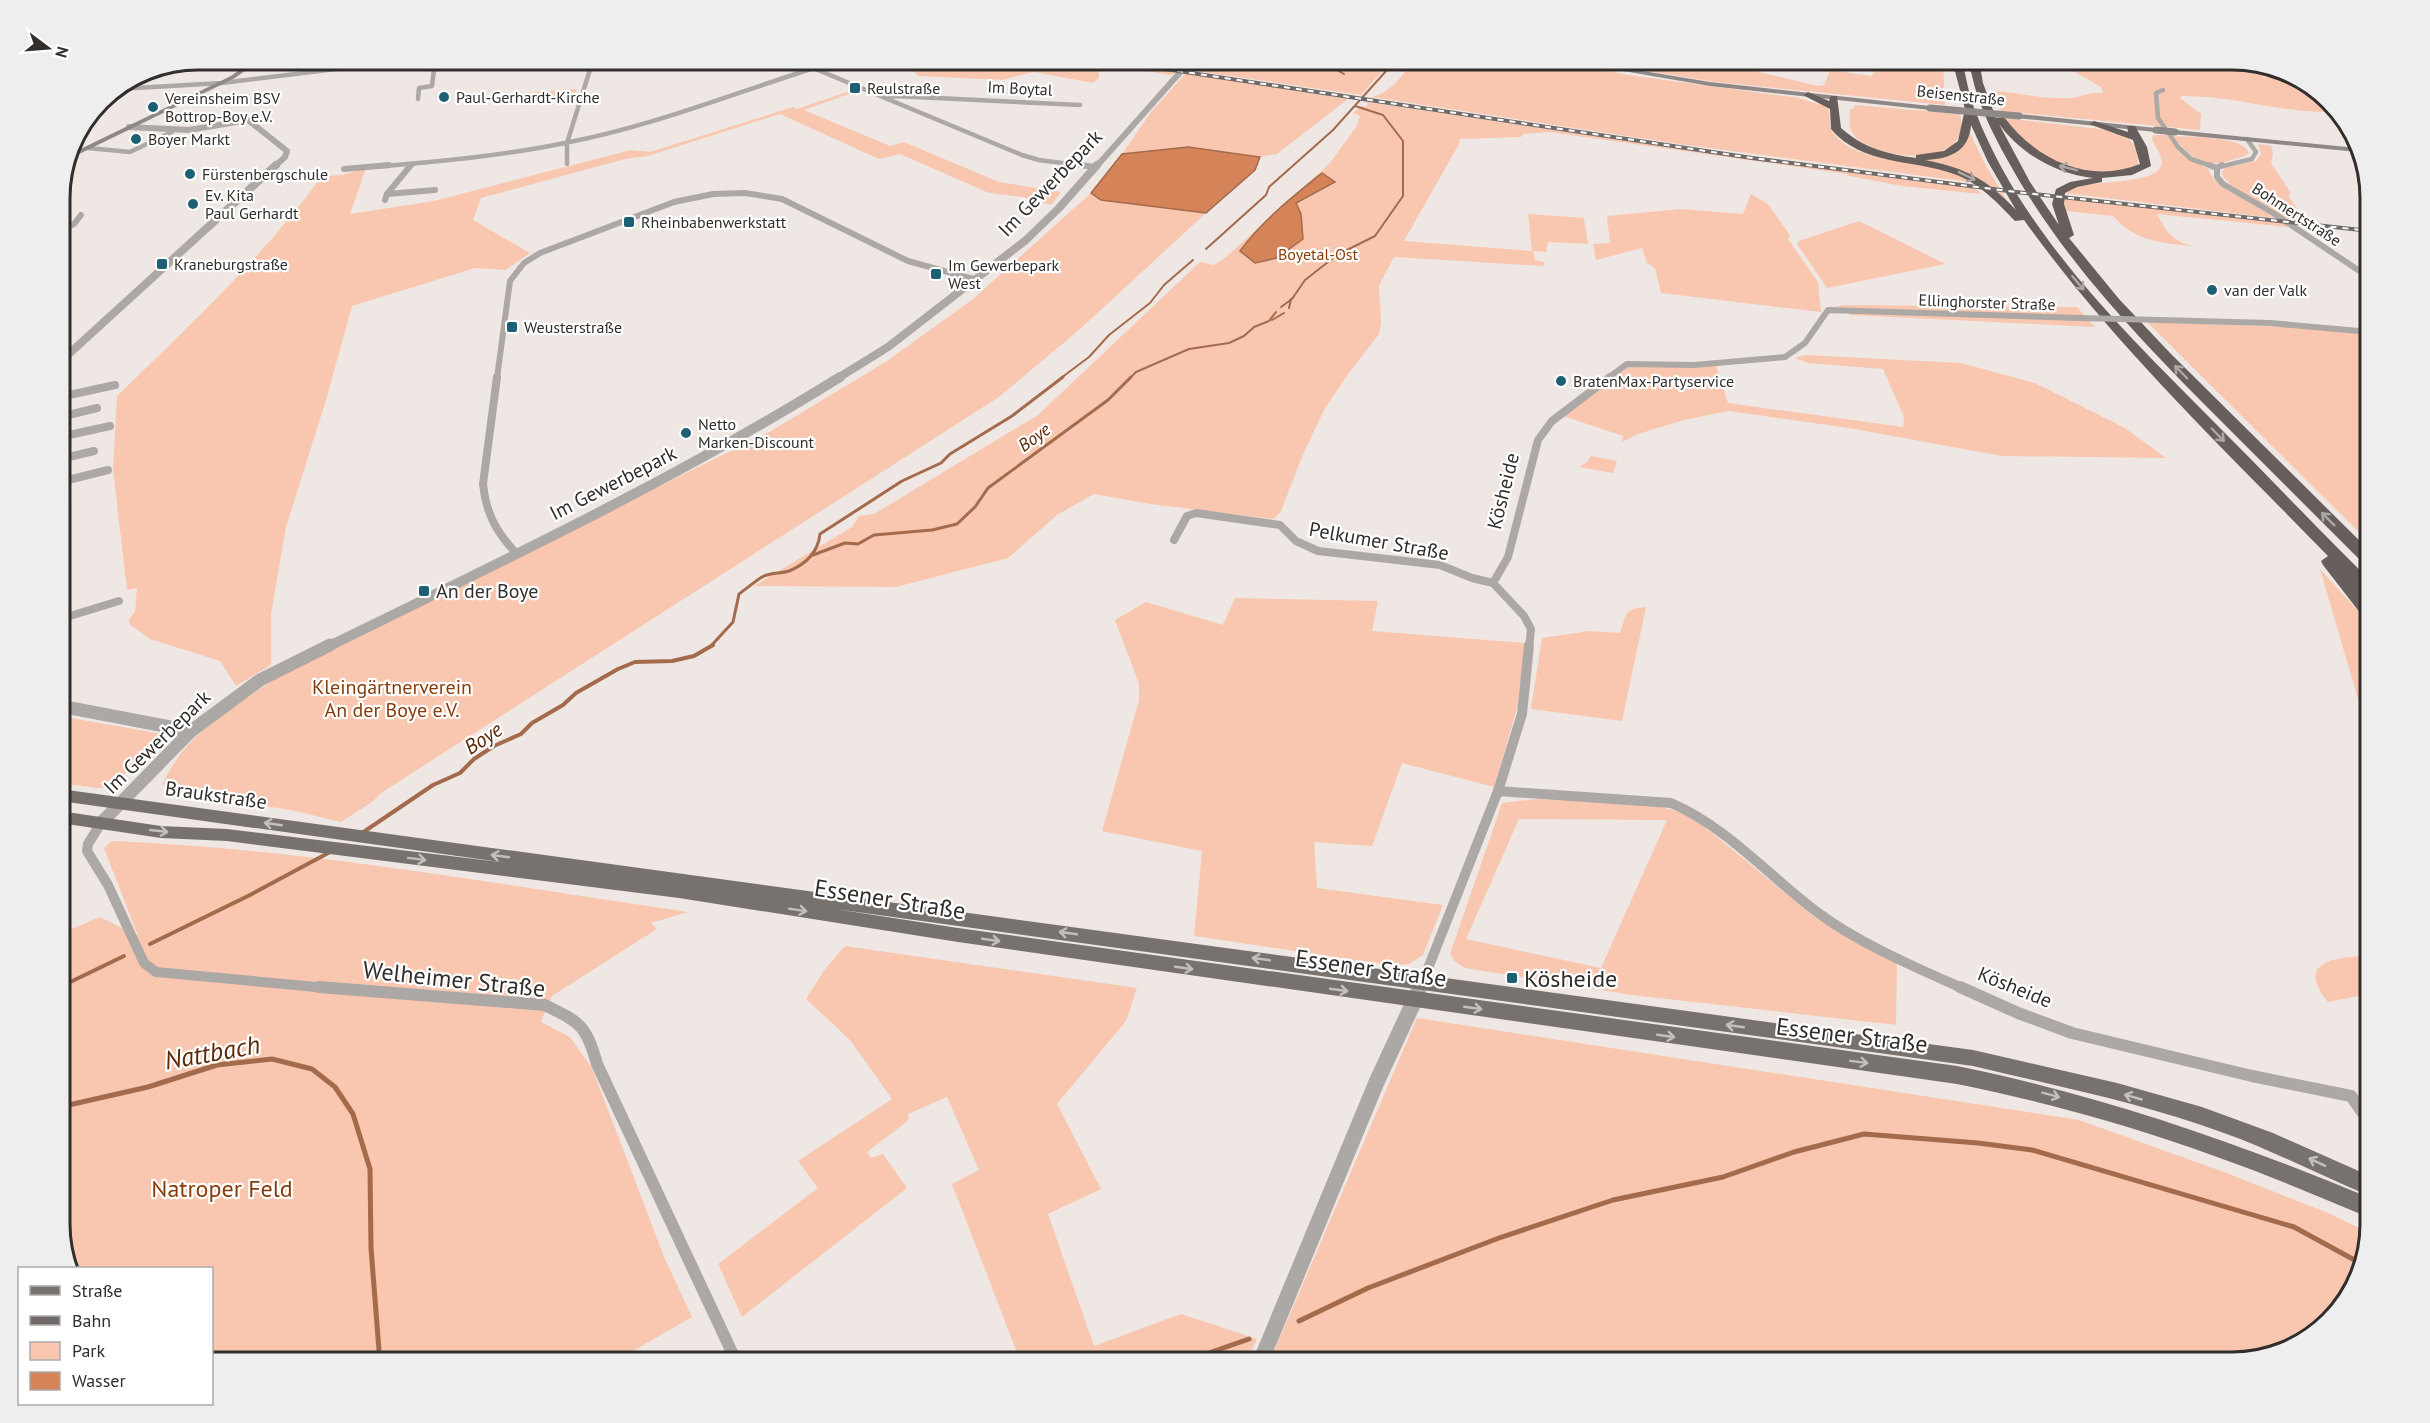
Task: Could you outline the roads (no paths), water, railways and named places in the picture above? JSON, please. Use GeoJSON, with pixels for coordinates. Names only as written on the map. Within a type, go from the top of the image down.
{"type":"FeatureCollection","features":[{"type":"Feature","properties":{"kind":"highway"},"geometry":{"type":"LineString","coordinates":[[1960,70],[1969,108],[1995,163],[2052,251],[2104,314],[2162,378],[2359,579]]}},
{"type":"Feature","properties":{"kind":"highway"},"geometry":{"type":"LineString","coordinates":[[1977,70],[1996,131],[2016,168],[2073,251],[2162,353],[2359,549]]}},
{"type":"Feature","properties":{"kind":"highway"},"geometry":{"type":"LineString","coordinates":[[1808,95],[1837,101]]}},
{"type":"Feature","properties":{"kind":"highway"},"geometry":{"type":"LineString","coordinates":[[1984,99],[1993,107],[2014,138],[2030,151],[2065,168],[2092,174],[2133,173],[2146,166],[2136,132]]}},
{"type":"Feature","properties":{"kind":"highway"},"geometry":{"type":"LineString","coordinates":[[1837,101],[1844,129],[1853,139],[1880,151],[1914,156],[1940,155],[1957,149],[1965,137],[1969,108]]}},
{"type":"Feature","properties":{"kind":"highway"},"geometry":{"type":"LineString","coordinates":[[1837,101],[1836,129],[1852,143],[1874,153],[1942,166],[1970,176],[1998,196],[2025,225],[2037,242],[2052,251]]}},
{"type":"Feature","properties":{"kind":"highway"},"geometry":{"type":"LineString","coordinates":[[2073,251],[2058,204],[2060,191],[2074,184],[2138,178],[2153,171],[2158,162],[2136,132],[2094,124]]}},
{"type":"Feature","properties":{"kind":"highway"},"geometry":{"type":"LineString","coordinates":[[2295,513],[2359,600]]}},
{"type":"Feature","properties":{"kind":"main road"},"geometry":{"type":"LineString","coordinates":[[1624,70],[1808,95]]}},
{"type":"Feature","properties":{"kind":"main road"},"geometry":{"type":"LineString","coordinates":[[79,152],[222,83],[240,71]]}},
{"type":"Feature","properties":{"kind":"main road","name":"Beisenstraße"},"geometry":{"type":"LineString","coordinates":[[1837,101],[2094,124]]}},
{"type":"Feature","properties":{"kind":"main road"},"geometry":{"type":"LineString","coordinates":[[2136,132],[2156,130],[2350,149]]}},
{"type":"Feature","properties":{"kind":"main road","name":"Braukstraße"},"geometry":{"type":"LineString","coordinates":[[71,796],[331,832],[362,845]]}},
{"type":"Feature","properties":{"kind":"main road","name":"Braukstraße"},"geometry":{"type":"LineString","coordinates":[[71,819],[161,832],[227,835],[311,846],[362,845]]}},
{"type":"Feature","properties":{"kind":"main road","name":"Essener Straße"},"geometry":{"type":"LineString","coordinates":[[362,845],[1423,981],[1973,1058],[2103,1088],[2203,1116],[2309,1158],[2360,1181]]}},
{"type":"Feature","properties":{"kind":"main road","name":"Essener Straße"},"geometry":{"type":"LineString","coordinates":[[362,845],[680,891],[970,937],[1957,1075],[2010,1086],[2108,1112],[2205,1142],[2360,1204]]}},
{"type":"Feature","properties":{"kind":"street"},"geometry":{"type":"LineString","coordinates":[[135,88],[222,83],[321,71]]}},
{"type":"Feature","properties":{"kind":"street"},"geometry":{"type":"LineString","coordinates":[[418,99],[419,88],[432,86],[434,71]]}},
{"type":"Feature","properties":{"kind":"street"},"geometry":{"type":"LineString","coordinates":[[567,164],[567,143],[590,71]]}},
{"type":"Feature","properties":{"kind":"street"},"geometry":{"type":"LineString","coordinates":[[344,169],[468,159],[567,143],[643,123],[806,71]]}},
{"type":"Feature","properties":{"kind":"street"},"geometry":{"type":"LineString","coordinates":[[820,71],[1027,157],[1094,167]]}},
{"type":"Feature","properties":{"kind":"street","name":"Im Gewerbepark"},"geometry":{"type":"LineString","coordinates":[[101,824],[191,730],[260,680],[602,512],[769,422],[888,347],[977,280],[1032,234],[1181,71]]}},
{"type":"Feature","properties":{"kind":"street"},"geometry":{"type":"LineString","coordinates":[[2163,90],[2156,93],[2158,118],[2178,147],[2191,159],[2217,168]]}},
{"type":"Feature","properties":{"kind":"street","name":"Im Boytal"},"geometry":{"type":"LineString","coordinates":[[886,98],[896,96],[1080,105]]}},
{"type":"Feature","properties":{"kind":"street"},"geometry":{"type":"LineString","coordinates":[[71,352],[285,157],[287,151],[248,120],[201,131],[172,132],[129,127]]}},
{"type":"Feature","properties":{"kind":"street"},"geometry":{"type":"LineString","coordinates":[[88,148],[130,152],[172,132]]}},
{"type":"Feature","properties":{"kind":"street","name":"Bohmertstraße"},"geometry":{"type":"LineString","coordinates":[[2247,139],[2256,152],[2252,159],[2217,168],[2217,177],[2223,184],[2273,213],[2359,271]]}},
{"type":"Feature","properties":{"kind":"street"},"geometry":{"type":"LineString","coordinates":[[412,164],[386,197],[435,190]]}},
{"type":"Feature","properties":{"kind":"street"},"geometry":{"type":"LineString","coordinates":[[516,553],[492,526],[484,498],[483,476],[510,281],[524,263],[540,253],[674,202],[713,194],[745,193],[782,199],[908,261],[977,280]]}},
{"type":"Feature","properties":{"kind":"street"},"geometry":{"type":"LineString","coordinates":[[71,226],[81,215]]}},
{"type":"Feature","properties":{"kind":"street","name":"Ellinghorster Straße"},"geometry":{"type":"LineString","coordinates":[[1627,364],[1694,365],[1785,357],[1798,352],[1808,341],[1827,310],[2270,323],[2359,332]]}},
{"type":"Feature","properties":{"kind":"street","name":"Kösheide"},"geometry":{"type":"LineString","coordinates":[[1493,582],[1508,558],[1542,432],[1552,421],[1627,364]]}},
{"type":"Feature","properties":{"kind":"street"},"geometry":{"type":"LineString","coordinates":[[71,395],[115,385]]}},
{"type":"Feature","properties":{"kind":"street"},"geometry":{"type":"LineString","coordinates":[[71,414],[97,408]]}},
{"type":"Feature","properties":{"kind":"street"},"geometry":{"type":"LineString","coordinates":[[71,435],[110,426]]}},
{"type":"Feature","properties":{"kind":"street"},"geometry":{"type":"LineString","coordinates":[[71,456],[94,451]]}},
{"type":"Feature","properties":{"kind":"street"},"geometry":{"type":"LineString","coordinates":[[71,479],[108,470]]}},
{"type":"Feature","properties":{"kind":"street","name":"Pelkumer Straße"},"geometry":{"type":"LineString","coordinates":[[1174,540],[1187,516],[1196,513],[1280,525],[1287,535],[1300,545],[1318,550],[1440,565],[1472,578],[1493,582]]}},
{"type":"Feature","properties":{"kind":"street"},"geometry":{"type":"LineString","coordinates":[[1265,1352],[1400,1027],[1423,981],[1498,791],[1522,714],[1531,629],[1524,616],[1503,596],[1493,582]]}},
{"type":"Feature","properties":{"kind":"street"},"geometry":{"type":"LineString","coordinates":[[71,616],[119,601]]}},
{"type":"Feature","properties":{"kind":"street"},"geometry":{"type":"LineString","coordinates":[[71,708],[191,730]]}},
{"type":"Feature","properties":{"kind":"street","name":"Kösheide"},"geometry":{"type":"LineString","coordinates":[[1498,791],[1646,800],[1681,807],[1692,812],[1738,846],[1818,913],[1853,935],[2018,1013],[2072,1033],[2252,1076],[2351,1096],[2360,1109]]}},
{"type":"Feature","properties":{"kind":"street","name":"Welheimer Straße"},"geometry":{"type":"LineString","coordinates":[[101,824],[88,844],[87,851],[108,885],[144,963],[156,972],[292,986],[544,1005],[573,1019],[589,1036],[597,1065],[732,1352]]}},
{"type":"Feature","properties":{"kind":"water"},"geometry":{"type":"Polygon","coordinates":[[[1188,147],[1260,157],[1255,170],[1206,213],[1101,200],[1091,193],[1122,154],[1188,147]]]}},
{"type":"Feature","properties":{"kind":"water"},"geometry":{"type":"Polygon","coordinates":[[[1322,173],[1335,182],[1296,203],[1301,214],[1303,239],[1277,258],[1255,263],[1240,251],[1268,219],[1322,173]]]}},
{"type":"Feature","properties":{"kind":"waterway"},"geometry":{"type":"LineString","coordinates":[[1338,70],[1344,74]]}},
{"type":"Feature","properties":{"kind":"waterway","name":"Boye"},"geometry":{"type":"LineString","coordinates":[[1206,249],[1266,195],[1269,187],[1333,130],[1387,70]]}},
{"type":"Feature","properties":{"kind":"waterway","name":"Boye"},"geometry":{"type":"LineString","coordinates":[[1291,300],[1305,280],[1337,255],[1375,236],[1403,196],[1403,141],[1383,115],[1355,106]]}},
{"type":"Feature","properties":{"kind":"waterway","name":"Boye"},"geometry":{"type":"LineString","coordinates":[[1061,378],[1089,357],[1109,335],[1150,303],[1164,285],[1193,260]]}},
{"type":"Feature","properties":{"kind":"waterway","name":"Boye"},"geometry":{"type":"LineString","coordinates":[[1281,307],[1291,300]]}},
{"type":"Feature","properties":{"kind":"waterway","name":"Boye"},"geometry":{"type":"LineString","coordinates":[[1289,308],[1291,300]]}},
{"type":"Feature","properties":{"kind":"waterway","name":"Boye"},"geometry":{"type":"LineString","coordinates":[[813,555],[845,543],[858,544],[874,535],[932,530],[957,524],[975,507],[988,488],[1108,400],[1136,372],[1189,349],[1229,343],[1244,336],[1254,327],[1269,321],[1276,312]]}},
{"type":"Feature","properties":{"kind":"waterway","name":"Boye"},"geometry":{"type":"LineString","coordinates":[[1272,320],[1284,313]]}},
{"type":"Feature","properties":{"kind":"waterway","name":"Boye"},"geometry":{"type":"LineString","coordinates":[[711,646],[733,622],[739,594],[762,577],[789,571],[801,565],[814,552],[820,534],[902,481],[941,463],[950,454],[1012,416],[1063,377]]}},
{"type":"Feature","properties":{"kind":"waterway","name":"Boye"},"geometry":{"type":"LineString","coordinates":[[362,833],[433,785],[460,773],[474,759],[494,746],[521,734],[532,723],[563,705],[576,693],[618,669],[635,662],[672,661],[694,656],[711,646]]}},
{"type":"Feature","properties":{"kind":"waterway","name":"Boye"},"geometry":{"type":"LineString","coordinates":[[150,944],[250,895],[330,852]]}},
{"type":"Feature","properties":{"kind":"waterway","name":"Boye"},"geometry":{"type":"LineString","coordinates":[[71,982],[124,956]]}},
{"type":"Feature","properties":{"kind":"waterway","name":"Nattbach"},"geometry":{"type":"LineString","coordinates":[[71,1104],[148,1087],[217,1065],[272,1059],[312,1069],[335,1087],[353,1114],[370,1169],[371,1248],[379,1352]]}},
{"type":"Feature","properties":{"kind":"waterway"},"geometry":{"type":"LineString","coordinates":[[1299,1321],[1368,1288],[1499,1238],[1613,1200],[1723,1177],[1794,1152],[1864,1134],[1978,1143],[2032,1150],[2294,1227],[2354,1260]]}},
{"type":"Feature","properties":{"kind":"waterway"},"geometry":{"type":"LineString","coordinates":[[1212,1352],[1249,1339]]}},
{"type":"Feature","properties":{"kind":"railway"},"geometry":{"type":"LineString","coordinates":[[1175,71],[1752,158],[2016,192],[2359,230]]}},
{"type":"Feature","properties":{"kind":"place","name":"Reulstraße"},"geometry":{"type":"Point","coordinates":[855,88]}},
{"type":"Feature","properties":{"kind":"place","name":"Paul-Gerhardt-Kirche"},"geometry":{"type":"Point","coordinates":[444,97]}},
{"type":"Feature","properties":{"kind":"place","name":"Vereinsheim BSV Bottrop-Boy e.V."},"geometry":{"type":"Point","coordinates":[153,107]}},
{"type":"Feature","properties":{"kind":"place","name":"Boyer Markt"},"geometry":{"type":"Point","coordinates":[136,139]}},
{"type":"Feature","properties":{"kind":"place","name":"Fürstenbergschule"},"geometry":{"type":"Point","coordinates":[190,174]}},
{"type":"Feature","properties":{"kind":"place","name":"Ev. Kita Paul Gerhardt"},"geometry":{"type":"Point","coordinates":[193,204]}},
{"type":"Feature","properties":{"kind":"place","name":"Rheinbabenwerkstatt"},"geometry":{"type":"Point","coordinates":[629,222]}},
{"type":"Feature","properties":{"kind":"place","name":"Kraneburgstraße"},"geometry":{"type":"Point","coordinates":[162,264]}},
{"type":"Feature","properties":{"kind":"place","name":"Im Gewerbepark West"},"geometry":{"type":"Point","coordinates":[936,274]}},
{"type":"Feature","properties":{"kind":"place","name":"van der Valk"},"geometry":{"type":"Point","coordinates":[2212,290]}},
{"type":"Feature","properties":{"kind":"place","name":"Weusterstraße"},"geometry":{"type":"Point","coordinates":[512,327]}},
{"type":"Feature","properties":{"kind":"place","name":"BratenMax-Partyservice"},"geometry":{"type":"Point","coordinates":[1561,381]}},
{"type":"Feature","properties":{"kind":"place","name":"Netto Marken-Discount"},"geometry":{"type":"Point","coordinates":[686,433]}},
{"type":"Feature","properties":{"kind":"place","name":"An der Boye"},"geometry":{"type":"Point","coordinates":[424,591]}},
{"type":"Feature","properties":{"kind":"place","name":"Kösheide"},"geometry":{"type":"Point","coordinates":[1512,978]}},
{"type":"Feature","properties":{"kind":"park label","name":"Boyetal-Ost"},"geometry":{"type":"Point","coordinates":[1318,254]}},
{"type":"Feature","properties":{"kind":"park label","name":"Kleingärtnerverein An der Boye e.V."},"geometry":{"type":"Point","coordinates":[392,698]}},
{"type":"Feature","properties":{"kind":"park label","name":"Natroper Feld"},"geometry":{"type":"Point","coordinates":[222,1188]}}]}
